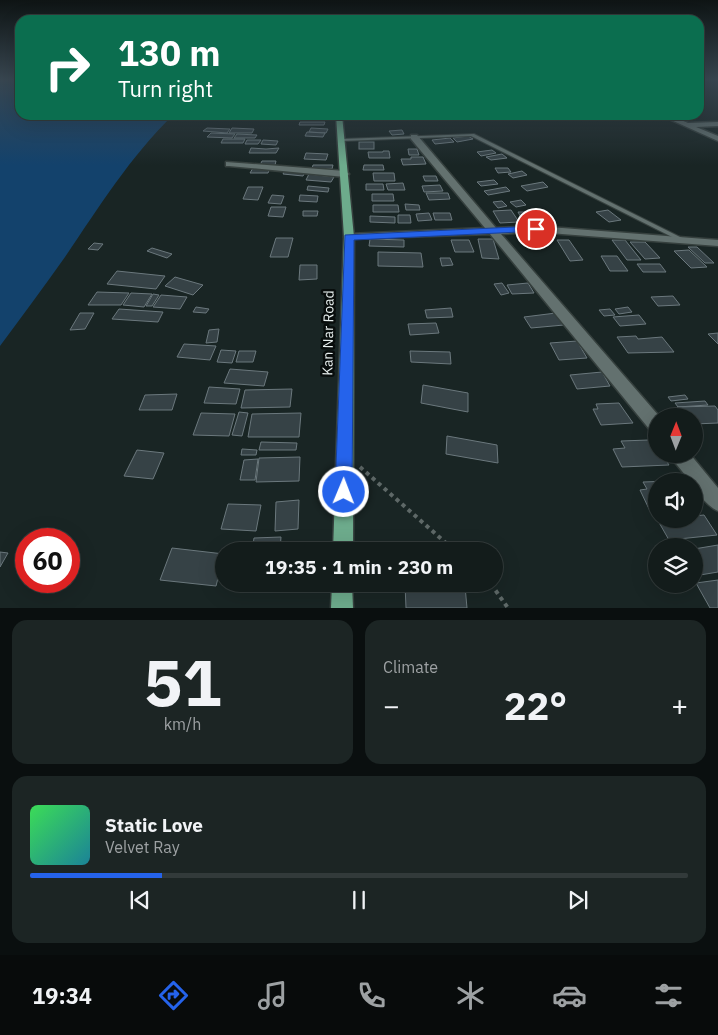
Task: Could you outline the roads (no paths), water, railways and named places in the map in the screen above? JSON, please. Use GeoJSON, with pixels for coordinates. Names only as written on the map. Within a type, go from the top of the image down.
{"type":"FeatureCollection","features":[{"type":"Feature","properties":{"kind":"main road","name":"Kan Nar Road"},"geometry":{"type":"LineString","coordinates":[[340,120],[349,237],[343,542]]}},
{"type":"Feature","properties":{"kind":"main road"},"geometry":{"type":"LineString","coordinates":[[342,592],[342,608]]}},
{"type":"Feature","properties":{"kind":"street"},"geometry":{"type":"LineString","coordinates":[[674,120],[718,140]]}},
{"type":"Feature","properties":{"kind":"street"},"geometry":{"type":"LineString","coordinates":[[685,125],[718,124]]}},
{"type":"Feature","properties":{"kind":"street"},"geometry":{"type":"LineString","coordinates":[[414,136],[648,415]]}},
{"type":"Feature","properties":{"kind":"street"},"geometry":{"type":"LineString","coordinates":[[229,164],[345,174]]}},
{"type":"Feature","properties":{"kind":"street"},"geometry":{"type":"LineString","coordinates":[[349,237],[491,229],[536,229],[718,243]]}},
{"type":"Feature","properties":{"kind":"street"},"geometry":{"type":"LineString","coordinates":[[687,463],[718,502]]}},
{"type":"Feature","properties":{"kind":"lane"},"geometry":{"type":"LineString","coordinates":[[342,140],[472,135],[680,239]]}},
{"type":"Feature","properties":{"kind":"water"},"geometry":{"type":"Polygon","coordinates":[[[0,108],[15,108],[15,120],[168,120],[129,165],[0,346],[0,108]]]}}]}
